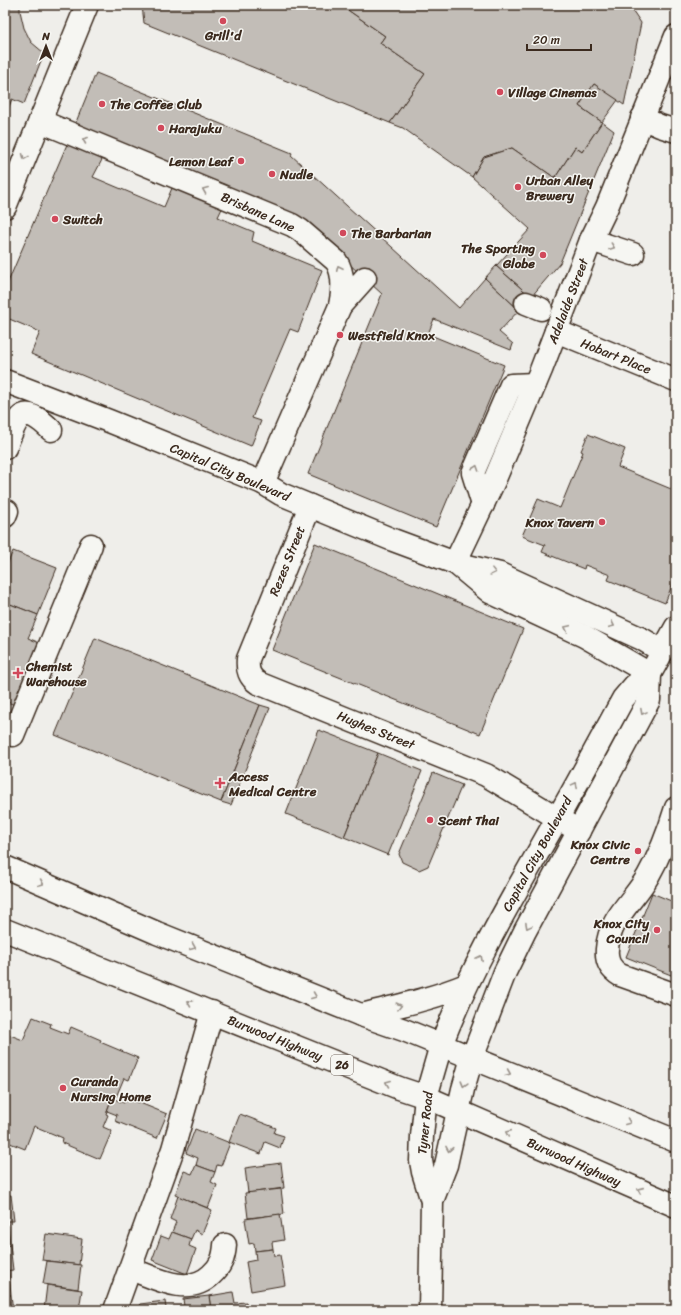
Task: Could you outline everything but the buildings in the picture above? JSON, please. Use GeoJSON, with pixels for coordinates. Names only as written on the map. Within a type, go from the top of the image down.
{"type":"FeatureCollection","features":[{"type":"Feature","properties":{"kind":"main road"},"geometry":{"type":"LineString","coordinates":[[5,207],[87,5]]}},
{"type":"Feature","properties":{"kind":"main road","name":"Adelaide Street"},"geometry":{"type":"LineString","coordinates":[[455,563],[483,505],[535,384],[591,240],[607,207],[676,36]]}},
{"type":"Feature","properties":{"kind":"main road"},"geometry":{"type":"LineString","coordinates":[[642,118],[676,131]]}},
{"type":"Feature","properties":{"kind":"main road","name":"Brisbane Lane"},"geometry":{"type":"LineString","coordinates":[[40,121],[292,225],[339,265],[343,286],[340,306],[263,483]]}},
{"type":"Feature","properties":{"kind":"main road"},"geometry":{"type":"LineString","coordinates":[[591,240],[633,254]]}},
{"type":"Feature","properties":{"kind":"main road"},"geometry":{"type":"LineString","coordinates":[[340,306],[365,278]]}},
{"type":"Feature","properties":{"kind":"main road","name":"Hobart Place"},"geometry":{"type":"LineString","coordinates":[[556,331],[676,380]]}},
{"type":"Feature","properties":{"kind":"main road","name":"Capital City Boulevard"},"geometry":{"type":"LineString","coordinates":[[5,381],[115,423],[263,483],[282,494],[392,540],[455,563],[500,574],[642,640],[662,651]]}},
{"type":"Feature","properties":{"kind":"main road"},"geometry":{"type":"LineString","coordinates":[[5,448],[16,421],[20,416],[28,415],[36,418],[44,422],[51,430]]}},
{"type":"Feature","properties":{"kind":"main road","name":"Rezes Street"},"geometry":{"type":"LineString","coordinates":[[265,615],[310,506]]}},
{"type":"Feature","properties":{"kind":"main road"},"geometry":{"type":"LineString","coordinates":[[13,735],[91,545]]}},
{"type":"Feature","properties":{"kind":"main road","name":"Capital City Boulevard"},"geometry":{"type":"LineString","coordinates":[[455,563],[490,592],[584,636],[650,674]]}},
{"type":"Feature","properties":{"kind":"main road","name":"Hughes Street"},"geometry":{"type":"LineString","coordinates":[[265,615],[248,659],[248,671],[253,679],[273,689],[486,775],[558,818]]}},
{"type":"Feature","properties":{"kind":"main road"},"geometry":{"type":"LineString","coordinates":[[650,674],[676,627]]}},
{"type":"Feature","properties":{"kind":"main road","name":"Capital City Boulevard"},"geometry":{"type":"LineString","coordinates":[[441,1045],[466,984],[521,880],[558,818],[623,699],[636,685],[650,674]]}},
{"type":"Feature","properties":{"kind":"main road","name":"Capital City Boulevard"},"geometry":{"type":"LineString","coordinates":[[472,1058],[505,972],[525,931],[649,700],[650,674]]}},
{"type":"Feature","properties":{"kind":"main road"},"geometry":{"type":"LineString","coordinates":[[676,808],[663,844],[647,878],[623,910],[612,928],[607,944],[607,952],[609,965],[613,971],[620,975],[676,995]]}},
{"type":"Feature","properties":{"kind":"main road"},"geometry":{"type":"LineString","coordinates":[[558,818],[579,831]]}},
{"type":"Feature","properties":{"kind":"main road"},"geometry":{"type":"LineString","coordinates":[[5,867],[157,933],[361,1015],[441,1045],[676,1141]]}},
{"type":"Feature","properties":{"kind":"main road","name":"Burwood Highway"},"geometry":{"type":"LineString","coordinates":[[5,930],[399,1088],[426,1097],[676,1206]]}},
{"type":"Feature","properties":{"kind":"main road"},"geometry":{"type":"LineString","coordinates":[[361,1015],[423,1000],[449,992],[466,984]]}},
{"type":"Feature","properties":{"kind":"main road"},"geometry":{"type":"LineString","coordinates":[[115,1310],[173,1149],[212,1012]]}},
{"type":"Feature","properties":{"kind":"main road","name":"Tyner Road"},"geometry":{"type":"LineString","coordinates":[[430,1310],[432,1201],[421,1161],[422,1136],[426,1097],[441,1045]]}},
{"type":"Feature","properties":{"kind":"main road","name":"Tyner Road"},"geometry":{"type":"LineString","coordinates":[[432,1201],[446,1165],[472,1058]]}},
{"type":"Feature","properties":{"kind":"main road"},"geometry":{"type":"LineString","coordinates":[[130,1269],[171,1284],[190,1285],[208,1278],[216,1270],[222,1262],[224,1245]]}},
{"type":"Feature","properties":{"kind":"place","name":"Grill'd"},"geometry":{"type":"Point","coordinates":[223,21]}},
{"type":"Feature","properties":{"kind":"place","name":"Village Cinemas"},"geometry":{"type":"Point","coordinates":[500,92]}},
{"type":"Feature","properties":{"kind":"place","name":"The Coffee Club"},"geometry":{"type":"Point","coordinates":[102,104]}},
{"type":"Feature","properties":{"kind":"place","name":"Harajuku"},"geometry":{"type":"Point","coordinates":[161,128]}},
{"type":"Feature","properties":{"kind":"place","name":"Lemon Leaf"},"geometry":{"type":"Point","coordinates":[241,161]}},
{"type":"Feature","properties":{"kind":"place","name":"Nudle"},"geometry":{"type":"Point","coordinates":[272,174]}},
{"type":"Feature","properties":{"kind":"place","name":"Urban Alley Brewery"},"geometry":{"type":"Point","coordinates":[518,187]}},
{"type":"Feature","properties":{"kind":"place","name":"Switch"},"geometry":{"type":"Point","coordinates":[55,219]}},
{"type":"Feature","properties":{"kind":"place","name":"The Barbarian"},"geometry":{"type":"Point","coordinates":[343,233]}},
{"type":"Feature","properties":{"kind":"place","name":"The Sporting Globe"},"geometry":{"type":"Point","coordinates":[543,255]}},
{"type":"Feature","properties":{"kind":"place","name":"Westfield Knox"},"geometry":{"type":"Point","coordinates":[340,335]}},
{"type":"Feature","properties":{"kind":"place","name":"Knox Tavern"},"geometry":{"type":"Point","coordinates":[602,522]}},
{"type":"Feature","properties":{"kind":"place","name":"Chemist Warehouse"},"geometry":{"type":"Point","coordinates":[18,673]}},
{"type":"Feature","properties":{"kind":"place","name":"Access Medical Centre"},"geometry":{"type":"Point","coordinates":[220,783]}},
{"type":"Feature","properties":{"kind":"place","name":"Scent Thai"},"geometry":{"type":"Point","coordinates":[430,820]}},
{"type":"Feature","properties":{"kind":"place","name":"Knox Civic Centre"},"geometry":{"type":"Point","coordinates":[638,851]}},
{"type":"Feature","properties":{"kind":"place","name":"Knox City Council"},"geometry":{"type":"Point","coordinates":[657,930]}},
{"type":"Feature","properties":{"kind":"place","name":"Curanda Nursing Home"},"geometry":{"type":"Point","coordinates":[63,1088]}}]}
